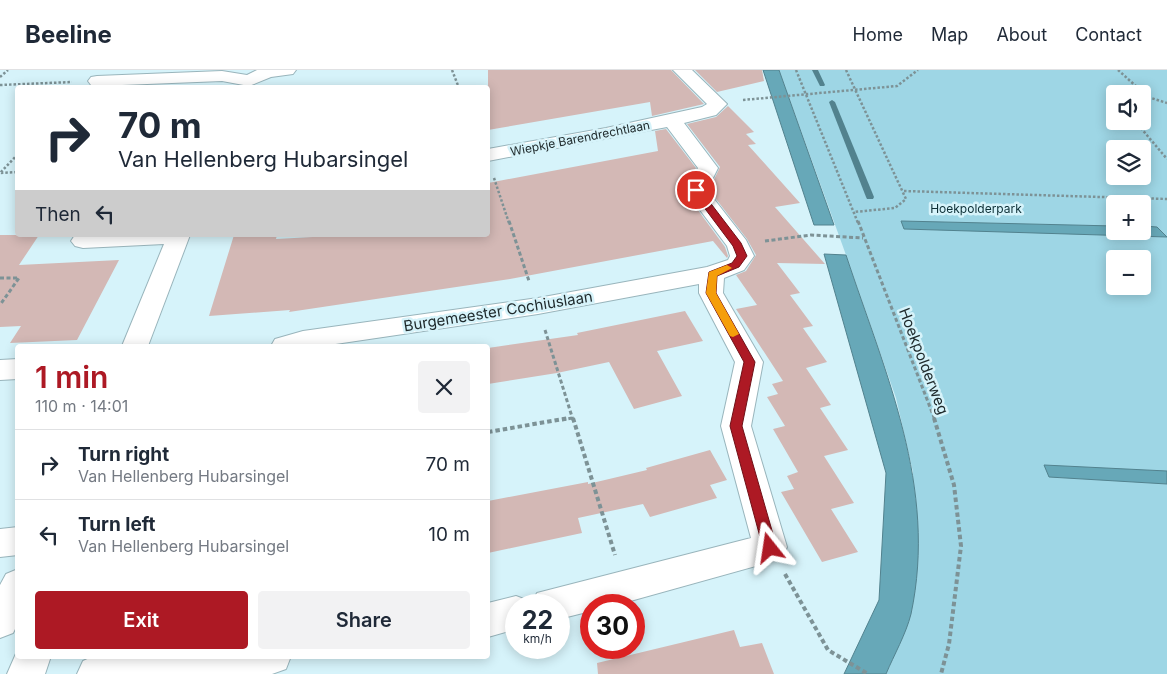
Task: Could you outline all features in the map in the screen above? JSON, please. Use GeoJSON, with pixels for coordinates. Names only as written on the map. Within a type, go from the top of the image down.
{"type":"FeatureCollection","features":[{"type":"Feature","properties":{"kind":"street"},"geometry":{"type":"LineString","coordinates":[[97,81],[204,73],[222,76],[247,84],[267,72],[287,70]]}},
{"type":"Feature","properties":{"kind":"street","name":"Wiepkje Barendrechtlaan"},"geometry":{"type":"LineString","coordinates":[[490,162],[709,111],[718,104],[682,70]]}},
{"type":"Feature","properties":{"kind":"street"},"geometry":{"type":"LineString","coordinates":[[191,85],[204,73]]}},
{"type":"Feature","properties":{"kind":"street"},"geometry":{"type":"LineString","coordinates":[[672,120],[708,168],[696,190],[738,245]]}},
{"type":"Feature","properties":{"kind":"street"},"geometry":{"type":"LineString","coordinates":[[85,237],[82,241],[160,237]]}},
{"type":"Feature","properties":{"kind":"street"},"geometry":{"type":"LineString","coordinates":[[136,344],[179,237]]}},
{"type":"Feature","properties":{"kind":"street","name":"Burgemeester Cochiuslaan"},"geometry":{"type":"LineString","coordinates":[[290,344],[303,340],[538,306],[712,274],[736,265],[742,256],[738,245]]}},
{"type":"Feature","properties":{"kind":"street"},"geometry":{"type":"LineString","coordinates":[[570,600],[770,548],[736,426],[749,362],[711,293],[712,274]]}},
{"type":"Feature","properties":{"kind":"street"},"geometry":{"type":"LineString","coordinates":[[0,370],[15,369]]}},
{"type":"Feature","properties":{"kind":"street"},"geometry":{"type":"LineString","coordinates":[[0,543],[15,541]]}},
{"type":"Feature","properties":{"kind":"street"},"geometry":{"type":"LineString","coordinates":[[0,621],[15,591]]}},
{"type":"Feature","properties":{"kind":"street"},"geometry":{"type":"LineString","coordinates":[[490,620],[505,616]]}},
{"type":"Feature","properties":{"kind":"street"},"geometry":{"type":"LineString","coordinates":[[26,674],[32,659]]}},
{"type":"Feature","properties":{"kind":"street"},"geometry":{"type":"LineString","coordinates":[[96,674],[244,659]]}},
{"type":"Feature","properties":{"kind":"path"},"geometry":{"type":"LineString","coordinates":[[0,77],[8,70]]}},
{"type":"Feature","properties":{"kind":"path"},"geometry":{"type":"LineString","coordinates":[[452,70],[458,85]]}},
{"type":"Feature","properties":{"kind":"path","name":"Hoekpolderweg"},"geometry":{"type":"LineString","coordinates":[[796,70],[935,420],[954,486],[961,546],[949,644],[941,674]]}},
{"type":"Feature","properties":{"kind":"path"},"geometry":{"type":"LineString","coordinates":[[846,70],[904,191],[906,199],[895,208],[854,212]]}},
{"type":"Feature","properties":{"kind":"path"},"geometry":{"type":"LineString","coordinates":[[767,96],[793,96],[897,86],[918,70]]}},
{"type":"Feature","properties":{"kind":"path"},"geometry":{"type":"LineString","coordinates":[[1118,70],[1135,85]]}},
{"type":"Feature","properties":{"kind":"path"},"geometry":{"type":"LineString","coordinates":[[0,85],[97,81]]}},
{"type":"Feature","properties":{"kind":"path"},"geometry":{"type":"LineString","coordinates":[[1151,98],[1167,103]]}},
{"type":"Feature","properties":{"kind":"path"},"geometry":{"type":"LineString","coordinates":[[1143,130],[1167,159]]}},
{"type":"Feature","properties":{"kind":"path"},"geometry":{"type":"LineString","coordinates":[[0,173],[15,157]]}},
{"type":"Feature","properties":{"kind":"path"},"geometry":{"type":"LineString","coordinates":[[490,165],[538,306],[625,587]]}},
{"type":"Feature","properties":{"kind":"path"},"geometry":{"type":"LineString","coordinates":[[0,173],[15,172]]}},
{"type":"Feature","properties":{"kind":"path"},"geometry":{"type":"LineString","coordinates":[[904,191],[1167,199]]}},
{"type":"Feature","properties":{"kind":"path"},"geometry":{"type":"LineString","coordinates":[[738,245],[811,235],[863,238]]}},
{"type":"Feature","properties":{"kind":"path"},"geometry":{"type":"LineString","coordinates":[[0,278],[19,278],[0,305]]}},
{"type":"Feature","properties":{"kind":"path"},"geometry":{"type":"LineString","coordinates":[[490,432],[572,418]]}},
{"type":"Feature","properties":{"kind":"path"},"geometry":{"type":"LineString","coordinates":[[770,548],[828,650],[868,674]]}},
{"type":"Feature","properties":{"kind":"green space","name":"Hoekpolderpark"},"geometry":{"type":"Polygon","coordinates":[[[779,70],[1167,70],[1167,674],[886,674],[910,616],[913,472],[896,398],[779,70]]]}},
{"type":"Feature","properties":{"kind":"shaded area"},"geometry":{"type":"Polygon","coordinates":[[[763,70],[779,70],[834,225],[814,225],[763,70]]]}},
{"type":"Feature","properties":{"kind":"shaded area"},"geometry":{"type":"Polygon","coordinates":[[[901,221],[1106,226],[1106,235],[904,229],[901,221]]]}},
{"type":"Feature","properties":{"kind":"shaded area"},"geometry":{"type":"Polygon","coordinates":[[[1151,227],[1157,227],[1167,237],[1151,237],[1151,227]]]}},
{"type":"Feature","properties":{"kind":"shaded area"},"geometry":{"type":"Polygon","coordinates":[[[824,254],[846,255],[891,387],[913,476],[918,521],[918,567],[909,622],[886,674],[844,674],[879,600],[886,473],[824,254]]]}},
{"type":"Feature","properties":{"kind":"shaded area"},"geometry":{"type":"Polygon","coordinates":[[[1044,465],[1167,471],[1167,484],[1049,477],[1044,465]]]}},
{"type":"Feature","properties":{"kind":"building"},"geometry":{"type":"Polygon","coordinates":[[[488,70],[671,70],[704,104],[652,116],[650,102],[490,130],[490,85],[488,85],[488,70]]]}},
{"type":"Feature","properties":{"kind":"building"},"geometry":{"type":"Polygon","coordinates":[[[695,70],[762,70],[764,81],[717,92],[695,70]]]}},
{"type":"Feature","properties":{"kind":"building"},"geometry":{"type":"Polygon","coordinates":[[[728,106],[754,132],[746,134],[756,144],[748,145],[800,203],[775,207],[825,264],[777,263],[800,293],[790,295],[813,326],[803,328],[827,362],[806,368],[831,405],[820,408],[848,450],[824,456],[854,503],[831,509],[858,552],[822,562],[781,492],[794,489],[787,476],[798,472],[773,429],[785,426],[767,397],[778,394],[772,384],[783,381],[736,309],[757,305],[736,275],[746,271],[756,255],[747,239],[709,190],[720,167],[687,124],[716,117],[728,106]]]}},
{"type":"Feature","properties":{"kind":"building"},"geometry":{"type":"Polygon","coordinates":[[[666,129],[696,168],[684,191],[725,247],[727,258],[713,241],[510,279],[289,312],[290,310],[209,316],[233,237],[276,237],[276,239],[312,237],[490,237],[490,183],[658,151],[655,131],[666,129]]]}},
{"type":"Feature","properties":{"kind":"building"},"geometry":{"type":"Polygon","coordinates":[[[0,235],[38,237],[19,265],[119,260],[77,340],[10,343],[21,326],[0,327],[0,235]]]}},
{"type":"Feature","properties":{"kind":"building"},"geometry":{"type":"Polygon","coordinates":[[[685,311],[703,341],[657,351],[682,396],[634,409],[609,362],[557,373],[490,384],[490,348],[578,335],[577,333],[685,311]]]}},
{"type":"Feature","properties":{"kind":"building"},"geometry":{"type":"Polygon","coordinates":[[[710,450],[727,480],[710,485],[717,498],[650,517],[643,504],[578,518],[582,533],[490,553],[490,501],[588,482],[588,484],[647,470],[646,468],[710,450]]]}},
{"type":"Feature","properties":{"kind":"building"},"geometry":{"type":"Polygon","coordinates":[[[734,630],[740,647],[762,643],[774,674],[598,674],[597,663],[614,659],[645,659],[645,651],[734,630]]]}},
{"type":"Feature","properties":{"kind":"waterway"},"geometry":{"type":"LineString","coordinates":[[815,70],[822,85]]}},
{"type":"Feature","properties":{"kind":"waterway"},"geometry":{"type":"LineString","coordinates":[[832,102],[870,197]]}},
{"type":"Feature","properties":{"kind":"slow traffic"},"geometry":{"type":"LineString","coordinates":[[727,268],[712,274],[711,293],[733,334]]}},
{"type":"Feature","properties":{"kind":"route"},"geometry":{"type":"LineString","coordinates":[[696,190],[738,245],[742,256],[736,265],[712,274],[711,293],[749,362],[736,426],[770,548]]}}]}
